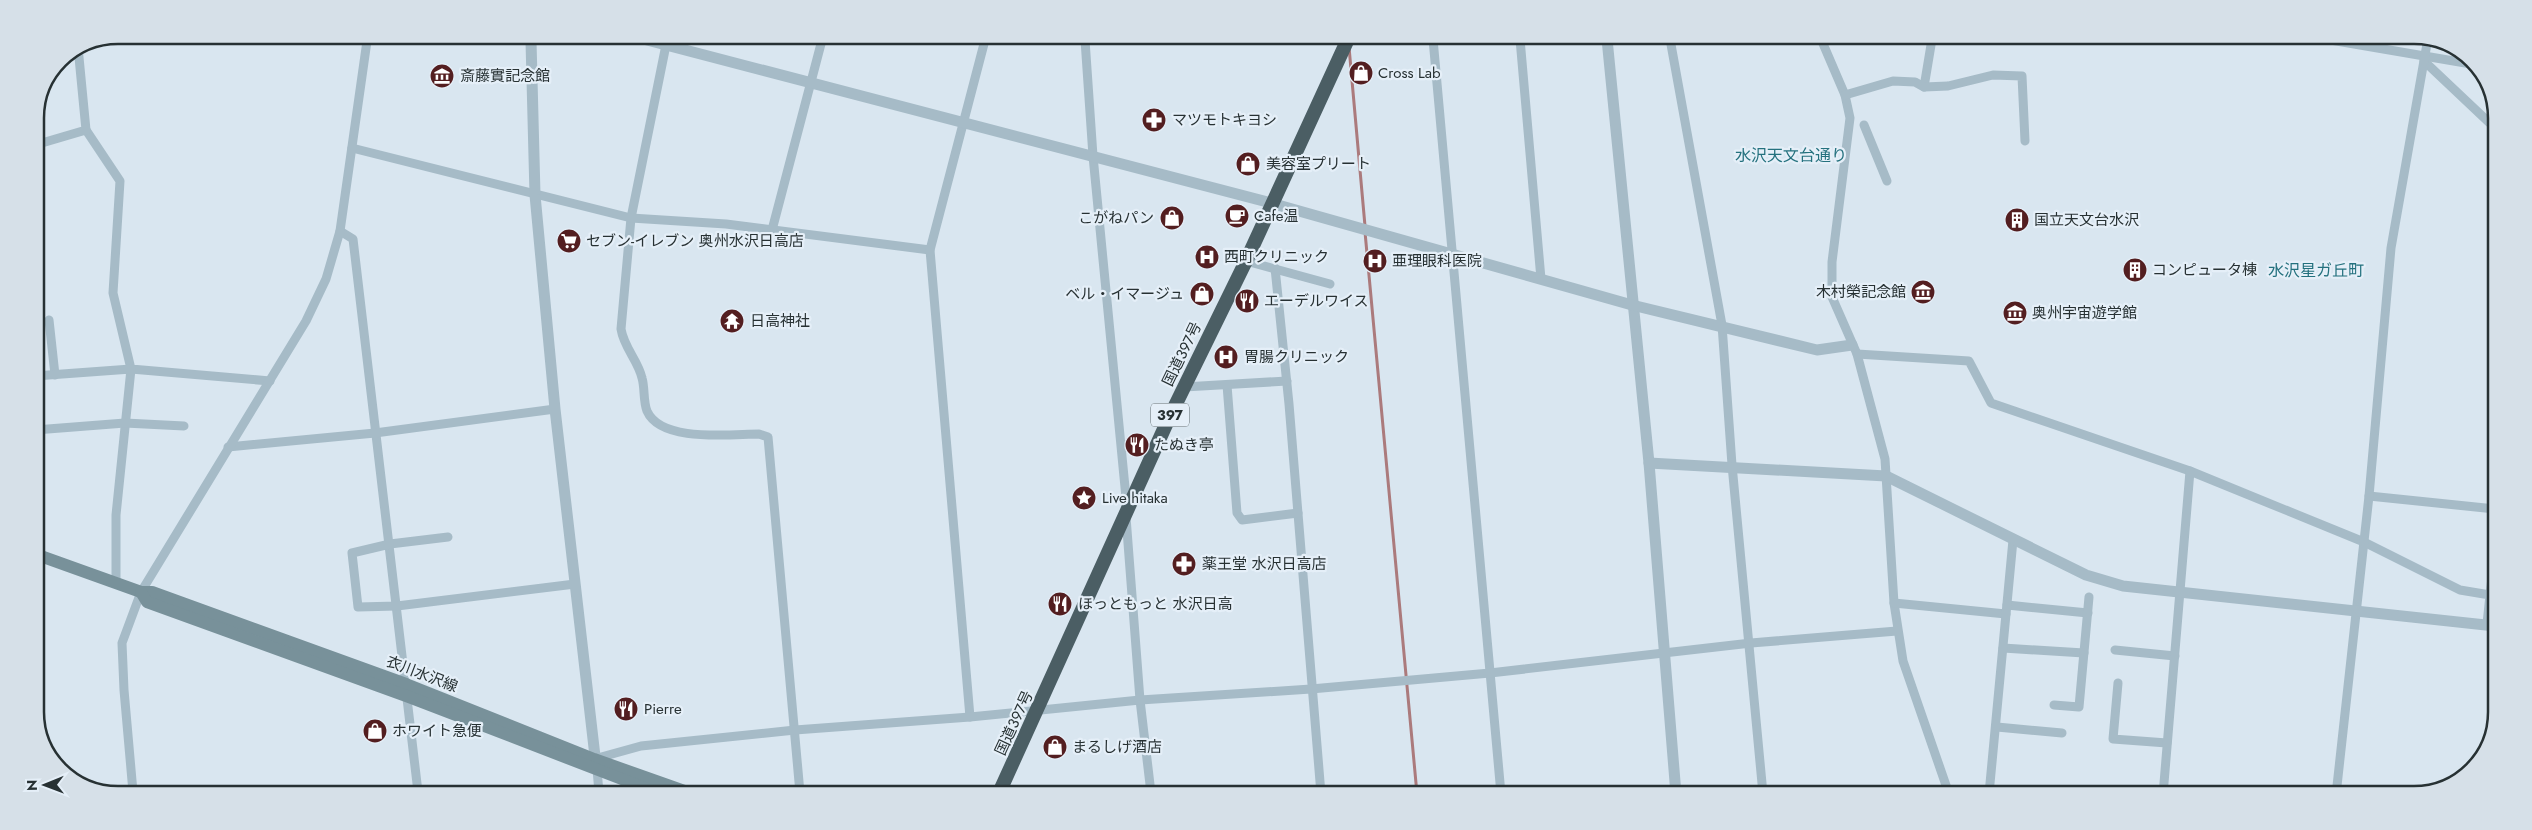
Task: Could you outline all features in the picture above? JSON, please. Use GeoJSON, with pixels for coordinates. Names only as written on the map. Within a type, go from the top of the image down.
{"type":"FeatureCollection","features":[{"type":"Feature","properties":{"kind":"highway","name":"国道397号"},"geometry":{"type":"LineString","coordinates":[[1002,786],[1184,387],[1246,260],[1346,44]]}},
{"type":"Feature","properties":{"kind":"main road","name":"衣川水沢線"},"geometry":{"type":"LineString","coordinates":[[44,557],[141,592],[152,592],[406,684],[643,786]]}},
{"type":"Feature","properties":{"kind":"main road","name":"衣川水沢線"},"geometry":{"type":"LineString","coordinates":[[141,592],[147,602],[595,764],[667,786]]}},
{"type":"Feature","properties":{"kind":"street"},"geometry":{"type":"LineString","coordinates":[[133,786],[124,690],[122,643],[141,592],[306,321],[326,279],[340,230],[367,44]]}},
{"type":"Feature","properties":{"kind":"street"},"geometry":{"type":"LineString","coordinates":[[531,44],[534,195],[555,409],[598,786]]}},
{"type":"Feature","properties":{"kind":"street"},"geometry":{"type":"LineString","coordinates":[[666,44],[631,218],[621,329],[623,340],[642,376],[648,412],[655,420],[667,428],[686,434],[758,434],[768,437],[799,786]]}},
{"type":"Feature","properties":{"kind":"street"},"geometry":{"type":"LineString","coordinates":[[670,44],[1271,203],[1632,306],[1722,325],[1817,350],[1855,349],[1969,361],[1991,403],[2190,471],[2364,542],[2460,590],[2488,595]]}},
{"type":"Feature","properties":{"kind":"street"},"geometry":{"type":"LineString","coordinates":[[772,230],[821,44]]}},
{"type":"Feature","properties":{"kind":"street"},"geometry":{"type":"LineString","coordinates":[[970,717],[930,250],[983,44]]}},
{"type":"Feature","properties":{"kind":"street"},"geometry":{"type":"LineString","coordinates":[[1085,44],[1092,156],[1126,513],[1140,700],[1150,786]]}},
{"type":"Feature","properties":{"kind":"street"},"geometry":{"type":"LineString","coordinates":[[1433,44],[1500,786]]}},
{"type":"Feature","properties":{"kind":"street"},"geometry":{"type":"LineString","coordinates":[[1520,44],[1541,279]]}},
{"type":"Feature","properties":{"kind":"street"},"geometry":{"type":"LineString","coordinates":[[1607,44],[1649,462],[1675,786]]}},
{"type":"Feature","properties":{"kind":"street"},"geometry":{"type":"LineString","coordinates":[[1671,44],[1722,325],[1732,466],[1762,786]]}},
{"type":"Feature","properties":{"kind":"street"},"geometry":{"type":"LineString","coordinates":[[1822,44],[1845,95],[1850,118],[1841,179],[1830,282],[1832,296],[1855,349],[1885,459],[1897,631],[1903,662],[1946,786]]}},
{"type":"Feature","properties":{"kind":"street"},"geometry":{"type":"LineString","coordinates":[[1924,87],[1931,44]]}},
{"type":"Feature","properties":{"kind":"street"},"geometry":{"type":"LineString","coordinates":[[2349,44],[2425,59],[2465,64]]}},
{"type":"Feature","properties":{"kind":"street"},"geometry":{"type":"LineString","coordinates":[[2337,786],[2369,496],[2391,248],[2427,45]]}},
{"type":"Feature","properties":{"kind":"street"},"geometry":{"type":"LineString","coordinates":[[79,55],[86,130],[120,181],[113,293],[131,369],[116,515],[116,583]]}},
{"type":"Feature","properties":{"kind":"street"},"geometry":{"type":"LineString","coordinates":[[2425,59],[2488,121]]}},
{"type":"Feature","properties":{"kind":"street"},"geometry":{"type":"LineString","coordinates":[[1845,95],[1893,81],[1915,82],[1924,87],[1948,86],[1994,75],[2022,76],[2024,141]]}},
{"type":"Feature","properties":{"kind":"street"},"geometry":{"type":"LineString","coordinates":[[1864,125],[1887,181]]}},
{"type":"Feature","properties":{"kind":"street"},"geometry":{"type":"LineString","coordinates":[[44,142],[86,130]]}},
{"type":"Feature","properties":{"kind":"street"},"geometry":{"type":"LineString","coordinates":[[352,148],[631,218],[772,230],[930,250]]}},
{"type":"Feature","properties":{"kind":"street"},"geometry":{"type":"LineString","coordinates":[[340,230],[353,239],[375,433],[409,697],[417,786]]}},
{"type":"Feature","properties":{"kind":"street"},"geometry":{"type":"LineString","coordinates":[[1246,260],[1330,284]]}},
{"type":"Feature","properties":{"kind":"street"},"geometry":{"type":"LineString","coordinates":[[1275,268],[1287,381],[1320,786]]}},
{"type":"Feature","properties":{"kind":"street"},"geometry":{"type":"LineString","coordinates":[[49,320],[55,374]]}},
{"type":"Feature","properties":{"kind":"street"},"geometry":{"type":"LineString","coordinates":[[44,375],[131,369],[270,381]]}},
{"type":"Feature","properties":{"kind":"street"},"geometry":{"type":"LineString","coordinates":[[1184,387],[1287,381]]}},
{"type":"Feature","properties":{"kind":"street"},"geometry":{"type":"LineString","coordinates":[[1226,385],[1237,513],[1242,520],[1298,513]]}},
{"type":"Feature","properties":{"kind":"street"},"geometry":{"type":"LineString","coordinates":[[228,447],[375,433],[555,409]]}},
{"type":"Feature","properties":{"kind":"street"},"geometry":{"type":"LineString","coordinates":[[44,429],[125,423],[184,426]]}},
{"type":"Feature","properties":{"kind":"street"},"geometry":{"type":"LineString","coordinates":[[1649,462],[1886,476],[2013,540],[2094,578],[2123,586],[2488,625]]}},
{"type":"Feature","properties":{"kind":"street"},"geometry":{"type":"LineString","coordinates":[[2164,786],[2190,471]]}},
{"type":"Feature","properties":{"kind":"street"},"geometry":{"type":"LineString","coordinates":[[2369,496],[2488,508]]}},
{"type":"Feature","properties":{"kind":"street"},"geometry":{"type":"LineString","coordinates":[[448,537],[390,544],[352,554],[358,607],[397,606],[575,584]]}},
{"type":"Feature","properties":{"kind":"street"},"geometry":{"type":"LineString","coordinates":[[1990,786],[1997,728],[2013,540]]}},
{"type":"Feature","properties":{"kind":"street"},"geometry":{"type":"LineString","coordinates":[[2054,705],[2079,707],[2089,597]]}},
{"type":"Feature","properties":{"kind":"street"},"geometry":{"type":"LineString","coordinates":[[1894,602],[2088,613]]}},
{"type":"Feature","properties":{"kind":"street"},"geometry":{"type":"LineString","coordinates":[[595,764],[641,746],[795,730],[970,717],[1140,700],[1311,689],[1490,673],[1750,643],[1897,631]]}},
{"type":"Feature","properties":{"kind":"street"},"geometry":{"type":"LineString","coordinates":[[2003,648],[2084,653]]}},
{"type":"Feature","properties":{"kind":"street"},"geometry":{"type":"LineString","coordinates":[[2115,650],[2175,656]]}},
{"type":"Feature","properties":{"kind":"street"},"geometry":{"type":"LineString","coordinates":[[2118,683],[2113,739],[2167,743]]}},
{"type":"Feature","properties":{"kind":"street"},"geometry":{"type":"LineString","coordinates":[[1997,728],[2062,733]]}},
{"type":"Feature","properties":{"kind":"waterway"},"geometry":{"type":"LineString","coordinates":[[1349,47],[1365,226]]}},
{"type":"Feature","properties":{"kind":"waterway"},"geometry":{"type":"LineString","coordinates":[[1365,232],[1416,786]]}},
{"type":"Feature","properties":{"kind":"place","name":"Cross Lab"},"geometry":{"type":"Point","coordinates":[1361,73]}},
{"type":"Feature","properties":{"kind":"place","name":"斎藤實記念館"},"geometry":{"type":"Point","coordinates":[442,76]}},
{"type":"Feature","properties":{"kind":"place","name":"マツモトキヨシ"},"geometry":{"type":"Point","coordinates":[1154,120]}},
{"type":"Feature","properties":{"kind":"place","name":"美容室プリート"},"geometry":{"type":"Point","coordinates":[1248,164]}},
{"type":"Feature","properties":{"kind":"place","name":"Cafe温"},"geometry":{"type":"Point","coordinates":[1237,216]}},
{"type":"Feature","properties":{"kind":"place","name":"こがねパン"},"geometry":{"type":"Point","coordinates":[1172,218]}},
{"type":"Feature","properties":{"kind":"place","name":"国立天文台水沢"},"geometry":{"type":"Point","coordinates":[2017,220]}},
{"type":"Feature","properties":{"kind":"place","name":"セブン-イレブン 奥州水沢日高店"},"geometry":{"type":"Point","coordinates":[569,241]}},
{"type":"Feature","properties":{"kind":"place","name":"西町クリニック"},"geometry":{"type":"Point","coordinates":[1207,257]}},
{"type":"Feature","properties":{"kind":"place","name":"亜理眼科医院"},"geometry":{"type":"Point","coordinates":[1375,261]}},
{"type":"Feature","properties":{"kind":"place","name":"コンピュータ棟"},"geometry":{"type":"Point","coordinates":[2135,270]}},
{"type":"Feature","properties":{"kind":"place","name":"木村榮記念館"},"geometry":{"type":"Point","coordinates":[1923,292]}},
{"type":"Feature","properties":{"kind":"place","name":"ベル・イマージュ"},"geometry":{"type":"Point","coordinates":[1202,294]}},
{"type":"Feature","properties":{"kind":"place","name":"エーデルワイス"},"geometry":{"type":"Point","coordinates":[1247,301]}},
{"type":"Feature","properties":{"kind":"place","name":"奥州宇宙遊学館"},"geometry":{"type":"Point","coordinates":[2015,313]}},
{"type":"Feature","properties":{"kind":"place","name":"日高神社"},"geometry":{"type":"Point","coordinates":[732,321]}},
{"type":"Feature","properties":{"kind":"place","name":"胃腸クリニック"},"geometry":{"type":"Point","coordinates":[1226,357]}},
{"type":"Feature","properties":{"kind":"place","name":"たぬき亭"},"geometry":{"type":"Point","coordinates":[1137,445]}},
{"type":"Feature","properties":{"kind":"place","name":"Live hitaka"},"geometry":{"type":"Point","coordinates":[1084,498]}},
{"type":"Feature","properties":{"kind":"place","name":"薬王堂 水沢日高店"},"geometry":{"type":"Point","coordinates":[1184,564]}},
{"type":"Feature","properties":{"kind":"place","name":"ほっともっと 水沢日高"},"geometry":{"type":"Point","coordinates":[1060,604]}},
{"type":"Feature","properties":{"kind":"place","name":"Pierre"},"geometry":{"type":"Point","coordinates":[626,709]}},
{"type":"Feature","properties":{"kind":"place","name":"ホワイト急便"},"geometry":{"type":"Point","coordinates":[375,731]}},
{"type":"Feature","properties":{"kind":"place","name":"まるしげ酒店"},"geometry":{"type":"Point","coordinates":[1055,747]}},
{"type":"Feature","properties":{"kind":"district","name":"水沢天文台通り"},"geometry":{"type":"Point","coordinates":[1791,155]}},
{"type":"Feature","properties":{"kind":"district","name":"水沢星ガ丘町"},"geometry":{"type":"Point","coordinates":[2316,270]}}]}
